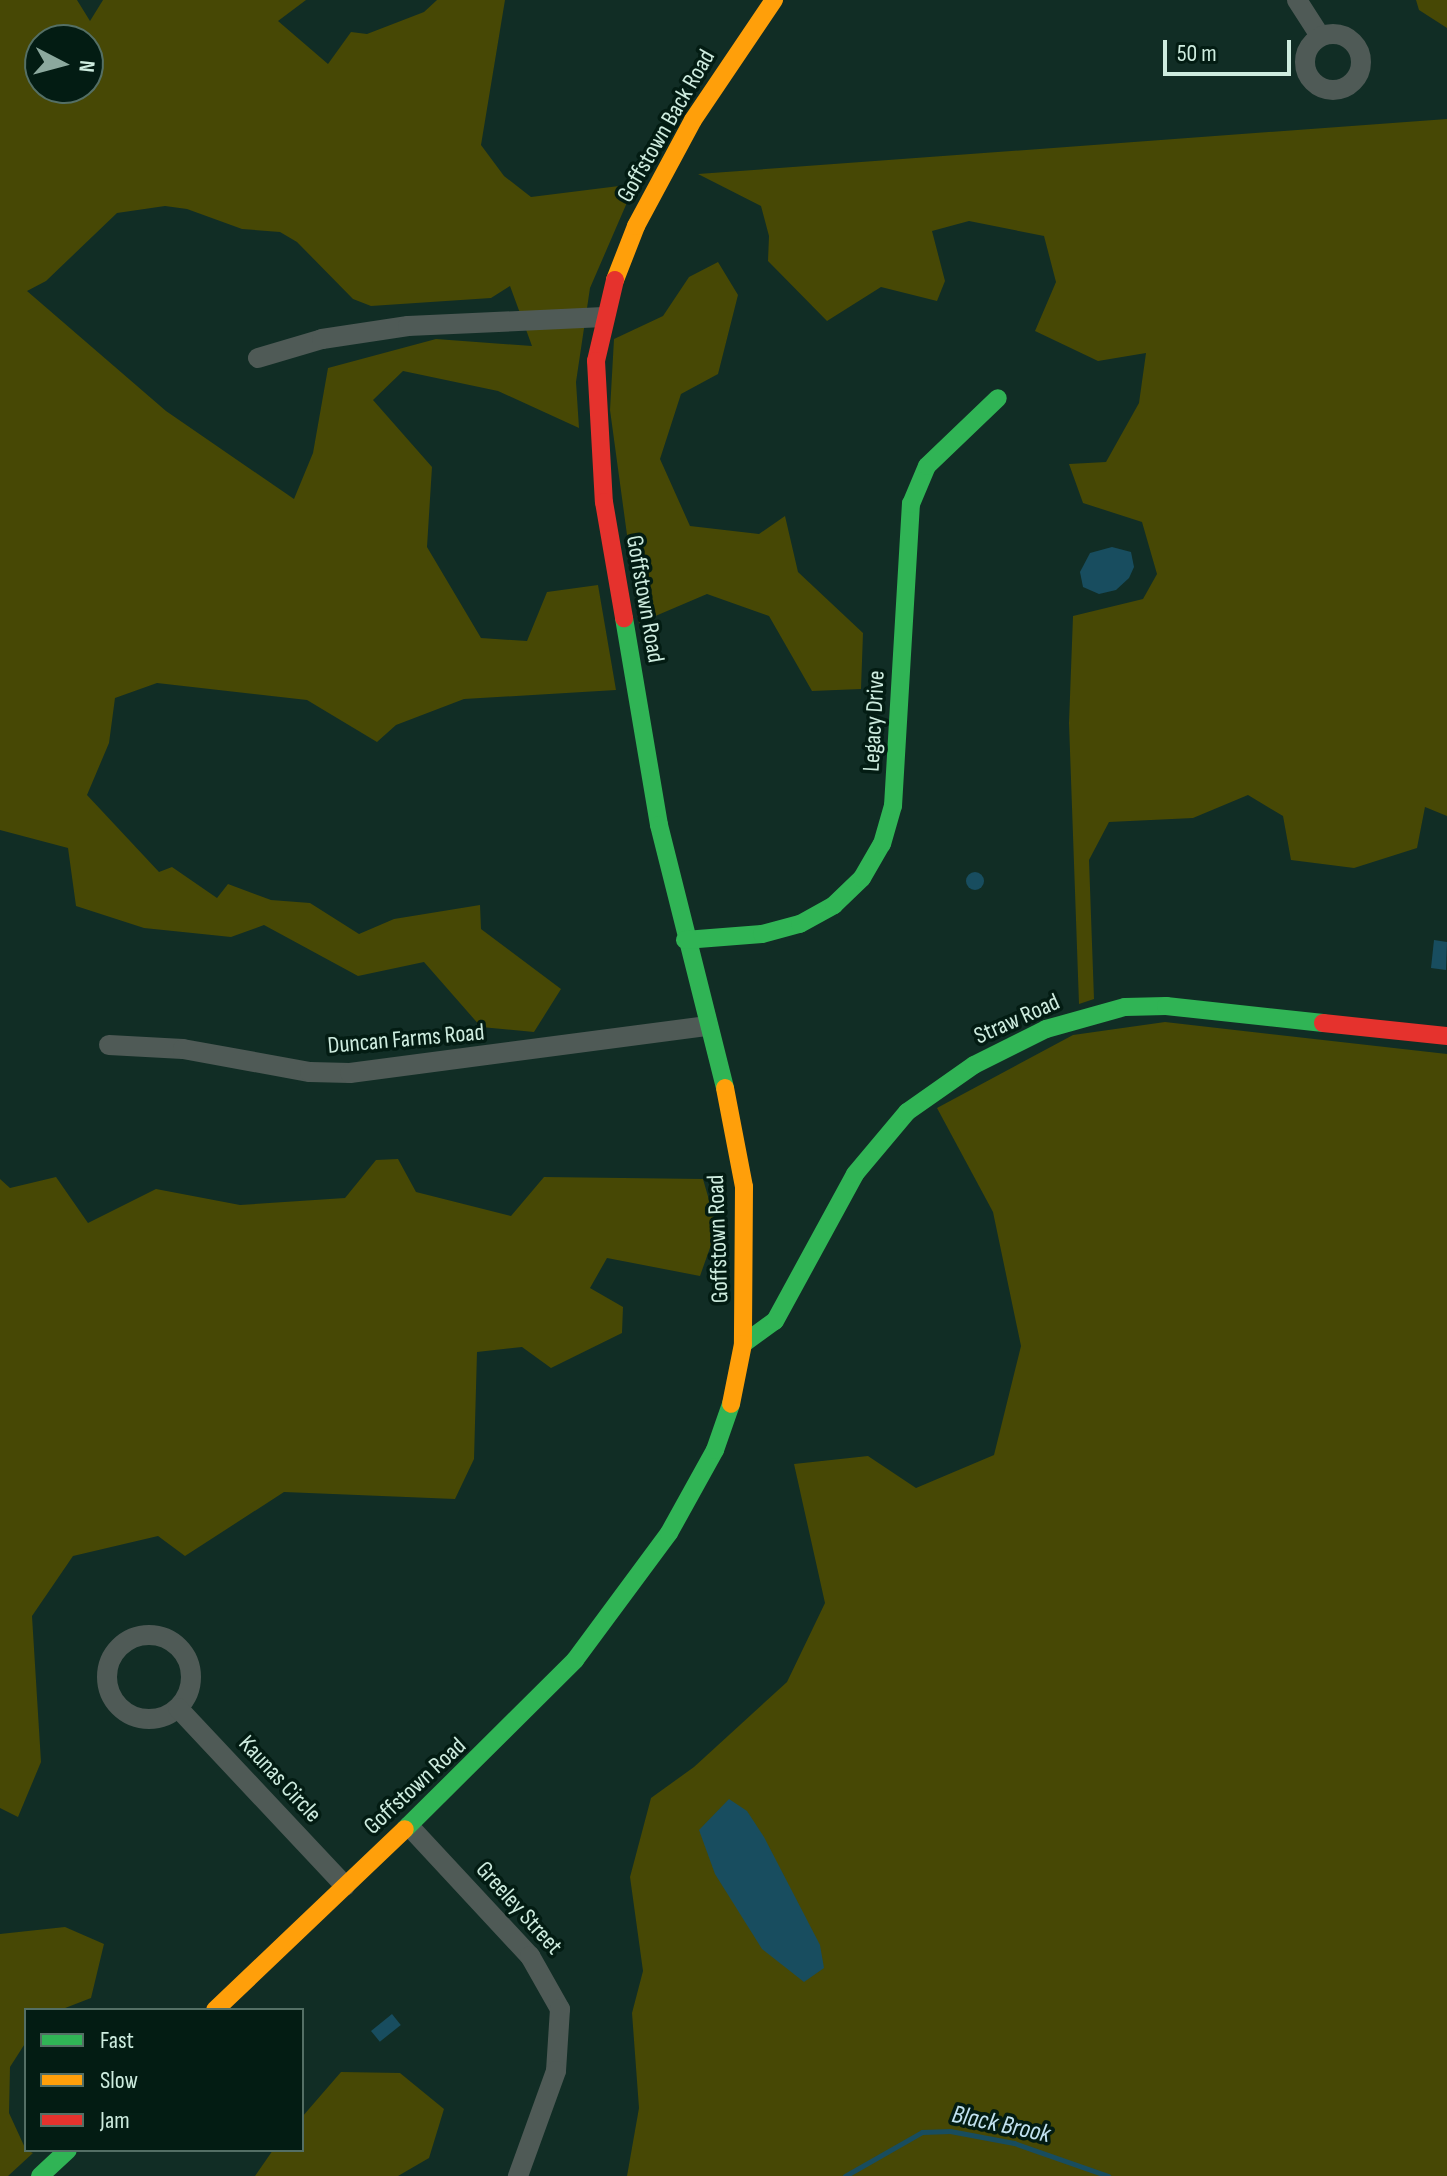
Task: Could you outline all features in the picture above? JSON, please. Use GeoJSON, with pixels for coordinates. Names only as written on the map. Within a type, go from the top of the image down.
{"type":"FeatureCollection","features":[{"type":"Feature","properties":{"kind":"main road","name":"Goffstown Back Road"},"geometry":{"type":"LineString","coordinates":[[612,283],[636,226],[693,120],[774,0]]}},
{"type":"Feature","properties":{"kind":"main road","name":"Goffstown Road"},"geometry":{"type":"LineString","coordinates":[[217,2008],[529,1710],[636,1581],[715,1450],[743,1344],[744,1187],[659,825],[601,481],[595,402],[604,317],[612,283]]}},
{"type":"Feature","properties":{"kind":"main road","name":"Legacy Drive"},"geometry":{"type":"LineString","coordinates":[[685,940],[762,934],[800,924],[844,896],[862,878],[882,844],[893,806],[911,504],[927,466],[998,398]]}},
{"type":"Feature","properties":{"kind":"main road","name":"Straw Road"},"geometry":{"type":"LineString","coordinates":[[743,1344],[775,1321],[855,1174],[907,1112],[974,1065],[1046,1029],[1112,1010],[1166,1006],[1447,1036]]}},
{"type":"Feature","properties":{"kind":"main road"},"geometry":{"type":"LineString","coordinates":[[40,2176],[66,2152]]}},
{"type":"Feature","properties":{"kind":"street"},"geometry":{"type":"LineString","coordinates":[[1297,0],[1320,36]]}},
{"type":"Feature","properties":{"kind":"street"},"geometry":{"type":"LineString","coordinates":[[258,358],[322,339],[408,326],[604,317]]}},
{"type":"Feature","properties":{"kind":"street","name":"Duncan Farms Road"},"geometry":{"type":"LineString","coordinates":[[109,1045],[183,1049],[310,1072],[350,1073],[708,1026]]}},
{"type":"Feature","properties":{"kind":"street"},"geometry":{"type":"LineString","coordinates":[[152,1634],[176,1644],[191,1676],[178,1708],[145,1719],[115,1703],[106,1678],[119,1646],[152,1634]]}},
{"type":"Feature","properties":{"kind":"street","name":"Kaunas Circle"},"geometry":{"type":"LineString","coordinates":[[178,1708],[345,1886]]}},
{"type":"Feature","properties":{"kind":"street","name":"Greeley Street"},"geometry":{"type":"LineString","coordinates":[[409,1826],[530,1956],[560,2009],[556,2071],[518,2176]]}},
{"type":"Feature","properties":{"kind":"shaded area"},"geometry":{"type":"Polygon","coordinates":[[[0,0],[77,0],[90,21],[103,0],[306,0],[278,21],[328,64],[351,32],[367,34],[424,12],[437,0],[505,0],[481,145],[504,176],[531,197],[635,184],[590,288],[576,382],[579,428],[498,391],[403,371],[373,400],[432,467],[427,547],[481,638],[527,641],[547,592],[598,585],[616,690],[464,699],[396,725],[377,742],[307,700],[157,683],[115,698],[109,743],[87,795],[159,872],[172,867],[217,898],[228,884],[271,900],[310,903],[359,934],[394,919],[480,905],[481,929],[561,989],[534,1032],[481,1027],[424,962],[358,976],[264,925],[231,937],[144,928],[76,906],[68,848],[0,830],[0,0]],[[165,206],[117,213],[46,281],[27,291],[166,411],[294,499],[313,453],[328,368],[436,339],[532,346],[510,286],[491,298],[371,306],[353,299],[297,242],[280,232],[242,229],[187,209],[165,206]]]}},
{"type":"Feature","properties":{"kind":"shaded area"},"geometry":{"type":"Polygon","coordinates":[[[1416,0],[1447,0],[1447,28],[1419,10],[1416,0]]]}},
{"type":"Feature","properties":{"kind":"shaded area"},"geometry":{"type":"Polygon","coordinates":[[[1447,119],[1447,816],[1425,807],[1417,848],[1354,868],[1291,860],[1283,816],[1248,795],[1193,818],[1109,822],[1089,860],[1094,999],[1079,1004],[1069,723],[1073,616],[1143,599],[1157,574],[1142,522],[1083,503],[1069,464],[1106,462],[1139,403],[1146,353],[1098,361],[1035,331],[1056,282],[1044,236],[969,221],[932,231],[945,281],[937,301],[881,287],[827,321],[768,261],[769,236],[761,206],[698,174],[1447,119]]]}},
{"type":"Feature","properties":{"kind":"shaded area"},"geometry":{"type":"Polygon","coordinates":[[[718,262],[738,295],[718,374],[681,394],[660,459],[690,526],[759,534],[785,516],[798,572],[863,633],[861,689],[812,691],[769,616],[707,594],[639,623],[610,410],[614,339],[663,316],[689,277],[718,262]]]}},
{"type":"Feature","properties":{"kind":"shaded area"},"geometry":{"type":"Polygon","coordinates":[[[1165,1022],[1447,1054],[1447,2176],[627,2176],[639,2108],[632,2013],[643,1971],[630,1877],[651,1798],[694,1767],[787,1682],[825,1603],[794,1464],[868,1456],[916,1488],[994,1455],[1021,1346],[993,1212],[937,1108],[1073,1035],[1165,1022]]]}},
{"type":"Feature","properties":{"kind":"shaded area"},"geometry":{"type":"Polygon","coordinates":[[[398,1159],[416,1192],[511,1216],[544,1177],[703,1179],[717,1228],[700,1276],[607,1258],[590,1288],[623,1307],[622,1333],[551,1368],[522,1347],[477,1352],[474,1459],[455,1499],[284,1492],[185,1556],[158,1536],[73,1556],[32,1616],[41,1762],[18,1817],[0,1808],[0,1179],[10,1188],[56,1177],[88,1223],[156,1189],[240,1205],[345,1198],[376,1160],[398,1159]]]}},
{"type":"Feature","properties":{"kind":"shaded area"},"geometry":{"type":"Polygon","coordinates":[[[65,1927],[104,1944],[91,1998],[65,2008],[24,2008],[24,2045],[10,2067],[9,2113],[24,2152],[33,2153],[8,2176],[0,2176],[0,1934],[65,1927]]]}},
{"type":"Feature","properties":{"kind":"shaded area"},"geometry":{"type":"Polygon","coordinates":[[[341,2072],[400,2073],[444,2109],[429,2158],[398,2176],[255,2176],[272,2152],[304,2152],[304,2115],[341,2072]]]}},
{"type":"Feature","properties":{"kind":"water"},"geometry":{"type":"Polygon","coordinates":[[[1112,547],[1131,552],[1134,567],[1129,578],[1116,590],[1099,594],[1083,587],[1080,572],[1090,553],[1112,547]]]}},
{"type":"Feature","properties":{"kind":"water"},"geometry":{"type":"Polygon","coordinates":[[[971,872],[979,872],[984,881],[982,888],[971,890],[966,885],[966,877],[971,872]]]}},
{"type":"Feature","properties":{"kind":"water"},"geometry":{"type":"Polygon","coordinates":[[[1434,940],[1447,942],[1446,970],[1431,968],[1434,940]]]}},
{"type":"Feature","properties":{"kind":"water"},"geometry":{"type":"Polygon","coordinates":[[[729,1799],[747,1811],[764,1837],[820,1945],[824,1968],[804,1982],[762,1949],[715,1874],[699,1830],[729,1799]]]}},
{"type":"Feature","properties":{"kind":"water"},"geometry":{"type":"Polygon","coordinates":[[[392,2014],[401,2025],[380,2042],[371,2031],[392,2014]]]}},
{"type":"Feature","properties":{"kind":"waterway","name":"Black Brook"},"geometry":{"type":"LineString","coordinates":[[845,2176],[922,2132],[950,2131],[1014,2143],[1108,2176]]}},
{"type":"Feature","properties":{"kind":"traffic: fast"},"geometry":{"type":"LineString","coordinates":[[685,940],[762,934],[800,924],[834,905],[862,878],[882,844],[893,806],[911,504],[927,466],[998,398]]}},
{"type":"Feature","properties":{"kind":"traffic: fast"},"geometry":{"type":"LineString","coordinates":[[624,618],[659,825],[725,1088]]}},
{"type":"Feature","properties":{"kind":"traffic: fast"},"geometry":{"type":"LineString","coordinates":[[743,1344],[775,1321],[855,1174],[907,1112],[974,1065],[1046,1029],[1125,1007],[1166,1006],[1323,1023]]}},
{"type":"Feature","properties":{"kind":"traffic: fast"},"geometry":{"type":"LineString","coordinates":[[405,1829],[575,1660],[669,1533],[715,1450],[731,1404]]}},
{"type":"Feature","properties":{"kind":"traffic: fast"},"geometry":{"type":"LineString","coordinates":[[40,2176],[66,2152]]}},
{"type":"Feature","properties":{"kind":"traffic: slow"},"geometry":{"type":"LineString","coordinates":[[615,280],[636,226],[693,120],[774,0]]}},
{"type":"Feature","properties":{"kind":"traffic: slow"},"geometry":{"type":"LineString","coordinates":[[725,1088],[744,1187],[743,1344],[731,1404]]}},
{"type":"Feature","properties":{"kind":"traffic: slow"},"geometry":{"type":"LineString","coordinates":[[217,2008],[405,1829]]}},
{"type":"Feature","properties":{"kind":"traffic: jam"},"geometry":{"type":"LineString","coordinates":[[615,280],[596,361],[604,502],[624,618]]}},
{"type":"Feature","properties":{"kind":"traffic: jam"},"geometry":{"type":"LineString","coordinates":[[1323,1023],[1447,1036]]}}]}
